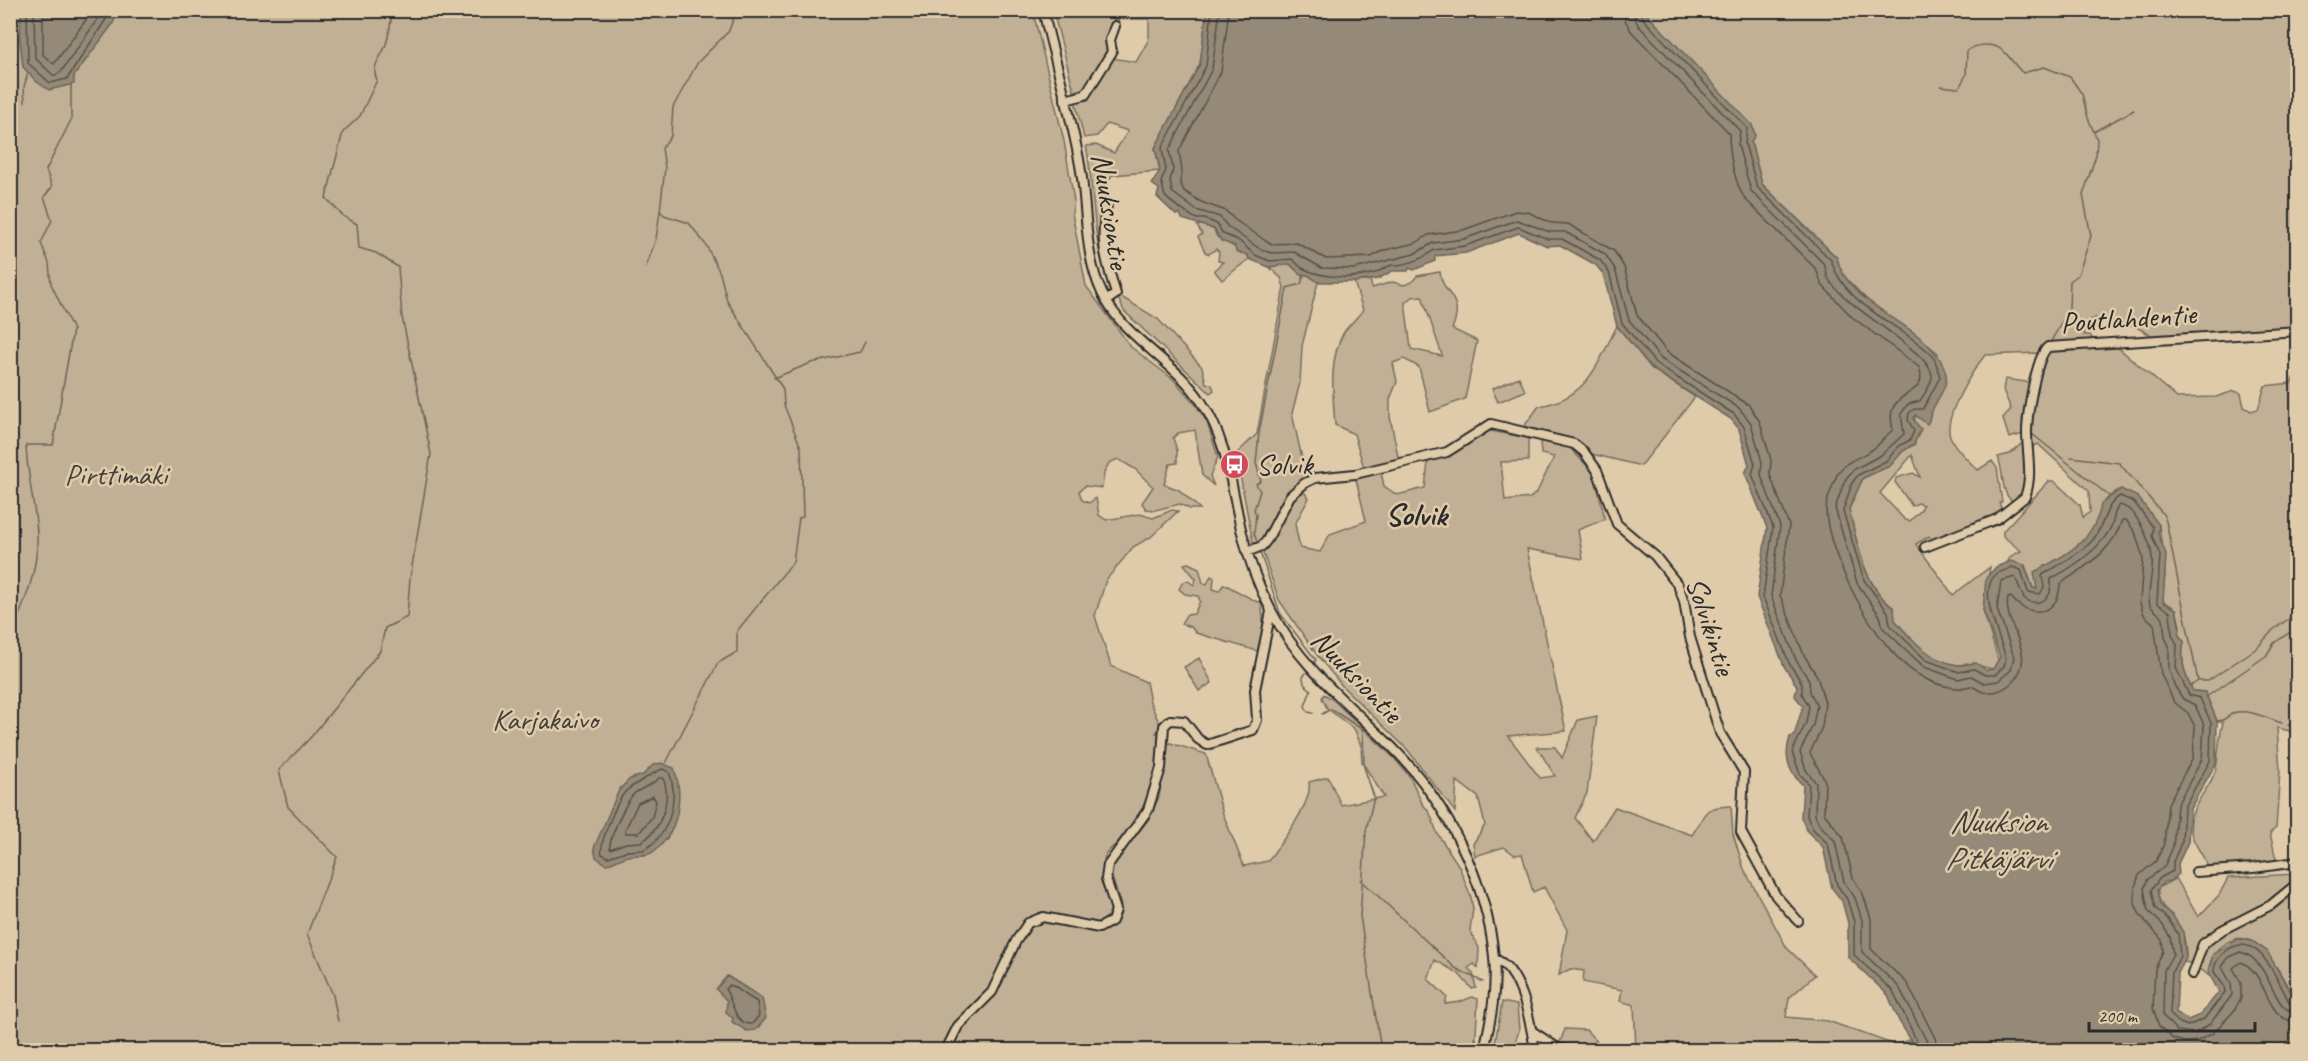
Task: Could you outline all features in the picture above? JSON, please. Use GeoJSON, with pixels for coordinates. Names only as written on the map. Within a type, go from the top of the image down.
{"type":"FeatureCollection","features":[{"type":"Feature","properties":{"kind":"street","name":"Nuuksiontie"},"geometry":{"type":"LineString","coordinates":[[1043,10],[1082,178],[1090,260],[1106,301],[1128,330],[1191,388],[1208,413],[1227,459],[1247,552],[1271,611],[1307,666],[1396,751],[1443,813],[1472,874],[1489,929],[1494,959],[1494,996],[1484,1050]]}},
{"type":"Feature","properties":{"kind":"street"},"geometry":{"type":"LineString","coordinates":[[1065,100],[1085,95],[1112,52],[1110,40],[1115,26]]}},
{"type":"Feature","properties":{"kind":"street"},"geometry":{"type":"LineString","coordinates":[[1106,301],[1116,294],[1102,237],[1107,205]]}},
{"type":"Feature","properties":{"kind":"street","name":"Poutlahdentie"},"geometry":{"type":"LineString","coordinates":[[1925,547],[1997,519],[2025,497],[2029,479],[2027,427],[2040,356],[2048,347],[2298,331]]}},
{"type":"Feature","properties":{"kind":"street","name":"Solvikintie"},"geometry":{"type":"LineString","coordinates":[[1247,552],[1262,546],[1290,496],[1315,478],[1355,474],[1447,452],[1491,424],[1574,444],[1584,452],[1597,470],[1617,524],[1655,556],[1678,585],[1684,601],[1690,637],[1720,733],[1744,772],[1741,832],[1776,897],[1798,921]]}},
{"type":"Feature","properties":{"kind":"street"},"geometry":{"type":"LineString","coordinates":[[946,1050],[958,1026],[992,992],[1028,923],[1043,917],[1099,928],[1112,921],[1116,910],[1107,879],[1108,864],[1148,810],[1161,768],[1164,726],[1170,720],[1184,721],[1202,743],[1207,745],[1253,730],[1257,720],[1255,690],[1271,611]]}},
{"type":"Feature","properties":{"kind":"street"},"geometry":{"type":"LineString","coordinates":[[2196,872],[2298,862]]}},
{"type":"Feature","properties":{"kind":"street"},"geometry":{"type":"LineString","coordinates":[[2192,974],[2203,944],[2222,930],[2271,905],[2298,883]]}},
{"type":"Feature","properties":{"kind":"street"},"geometry":{"type":"LineString","coordinates":[[1494,959],[1510,970],[1527,1005],[1535,1050]]}},
{"type":"Feature","properties":{"kind":"street"},"geometry":{"type":"LineString","coordinates":[[1532,1031],[1559,1048],[1574,1050]]}},
{"type":"Feature","properties":{"kind":"street"},"geometry":{"type":"LineString","coordinates":[[1593,1050],[1620,1048],[1632,1050]]}},
{"type":"Feature","properties":{"kind":"green space","name":"Karjakaivo"},"geometry":{"type":"Polygon","coordinates":[[[10,11],[1033,11],[1064,141],[1074,201],[1072,213],[1086,286],[1131,347],[1174,380],[1196,405],[1207,422],[1218,457],[1210,476],[1214,486],[1202,475],[1195,430],[1178,433],[1173,438],[1177,450],[1177,463],[1170,464],[1164,484],[1179,490],[1200,509],[1190,509],[1180,504],[1155,510],[1146,509],[1142,503],[1153,487],[1135,469],[1118,459],[1109,463],[1104,473],[1102,488],[1085,486],[1079,491],[1082,500],[1089,503],[1096,498],[1099,515],[1106,520],[1140,514],[1153,518],[1172,510],[1178,511],[1151,537],[1133,547],[1106,580],[1095,616],[1111,666],[1146,682],[1150,702],[1161,727],[1156,733],[1159,734],[1157,762],[1147,799],[1127,833],[1105,856],[1103,874],[1110,899],[1111,914],[1099,923],[1086,923],[1088,931],[1100,932],[1110,928],[1118,919],[1121,904],[1110,867],[1148,820],[1159,797],[1167,742],[1206,754],[1223,814],[1244,866],[1268,861],[1301,812],[1309,791],[1309,782],[1328,777],[1341,805],[1384,797],[1362,762],[1361,746],[1355,730],[1327,708],[1322,698],[1324,694],[1394,758],[1410,777],[1422,803],[1430,813],[1437,833],[1459,866],[1471,897],[1473,909],[1470,930],[1479,948],[1478,968],[1474,964],[1468,968],[1473,973],[1476,988],[1472,989],[1458,973],[1435,960],[1428,979],[1447,997],[1445,1004],[1460,1002],[1472,997],[1478,999],[1475,1050],[11,1050],[10,11]]]}},
{"type":"Feature","properties":{"kind":"green space"},"geometry":{"type":"Polygon","coordinates":[[[1053,11],[1207,11],[1200,64],[1155,148],[1160,171],[1112,175],[1101,191],[1104,205],[1100,229],[1107,271],[1102,262],[1096,232],[1086,146],[1096,145],[1114,153],[1128,131],[1107,124],[1097,136],[1084,138],[1075,101],[1088,99],[1112,58],[1136,62],[1149,39],[1149,19],[1114,19],[1107,41],[1108,51],[1083,89],[1074,91],[1053,11]]]}},
{"type":"Feature","properties":{"kind":"green space"},"geometry":{"type":"Polygon","coordinates":[[[1644,11],[2297,11],[2297,327],[2153,336],[2134,326],[2095,318],[2088,322],[2084,335],[2090,335],[2096,344],[2115,345],[2177,398],[2216,397],[2234,391],[2241,393],[2244,407],[2251,411],[2258,409],[2265,386],[2291,383],[2297,371],[2298,744],[2290,731],[2277,728],[2280,770],[2276,828],[2270,833],[2277,864],[2208,869],[2192,836],[2190,825],[2195,807],[2215,773],[2223,722],[2217,721],[2205,692],[2193,691],[2187,679],[2183,661],[2184,642],[2178,634],[2180,626],[2176,609],[2162,600],[2165,575],[2159,525],[2146,509],[2121,489],[2113,494],[2103,505],[2091,531],[2081,543],[2035,572],[2037,589],[2033,588],[2025,565],[2007,563],[2011,556],[2021,551],[2003,536],[2003,531],[2049,481],[2054,481],[2080,505],[2083,517],[2090,512],[2089,491],[2038,444],[2032,447],[2023,434],[2009,438],[2003,419],[2011,409],[2003,390],[2005,379],[2033,383],[2037,353],[1985,355],[1973,371],[1951,417],[1950,436],[1962,455],[1978,470],[1992,461],[1997,468],[2002,502],[1999,503],[2003,512],[1994,515],[1993,519],[1932,544],[1929,536],[1916,544],[1953,595],[1990,567],[1983,610],[1999,662],[1993,669],[1967,663],[1946,664],[1926,653],[1894,620],[1894,608],[1875,589],[1863,563],[1849,509],[1863,478],[1890,466],[1903,451],[1915,444],[1915,414],[1927,423],[1929,411],[1939,396],[1938,353],[1868,301],[1840,272],[1837,258],[1762,184],[1751,142],[1644,11]],[[1912,455],[1880,493],[1905,520],[1910,521],[1923,505],[1918,503],[1912,506],[1895,482],[1896,478],[1913,473],[1920,477],[1912,455]]]}},
{"type":"Feature","properties":{"kind":"green space"},"geometry":{"type":"Polygon","coordinates":[[[1203,224],[1214,230],[1217,237],[1248,255],[1249,259],[1222,280],[1214,270],[1223,262],[1218,261],[1219,252],[1216,249],[1209,254],[1205,252],[1198,237],[1202,234],[1197,226],[1203,224]]]}},
{"type":"Feature","properties":{"kind":"green space"},"geometry":{"type":"Polygon","coordinates":[[[1290,264],[1300,274],[1308,275],[1318,282],[1302,346],[1300,383],[1292,413],[1306,477],[1278,506],[1262,542],[1253,543],[1236,454],[1257,434],[1284,287],[1281,278],[1269,267],[1290,264]]]}},
{"type":"Feature","properties":{"kind":"green space"},"geometry":{"type":"Polygon","coordinates":[[[1440,272],[1455,303],[1456,318],[1452,329],[1477,341],[1465,399],[1430,412],[1419,367],[1404,359],[1393,363],[1397,382],[1390,399],[1390,417],[1399,461],[1364,468],[1354,434],[1335,425],[1333,402],[1334,366],[1339,343],[1344,332],[1363,310],[1354,282],[1370,280],[1372,288],[1392,282],[1404,285],[1412,282],[1417,276],[1440,272]],[[1422,296],[1412,297],[1405,302],[1411,349],[1442,356],[1422,296]]]}},
{"type":"Feature","properties":{"kind":"green space"},"geometry":{"type":"Polygon","coordinates":[[[1118,298],[1123,298],[1158,319],[1202,367],[1206,383],[1212,385],[1214,390],[1210,393],[1124,311],[1118,298]]]}},
{"type":"Feature","properties":{"kind":"green space"},"geometry":{"type":"Polygon","coordinates":[[[1617,326],[1652,369],[1695,397],[1641,466],[1592,454],[1577,441],[1523,428],[1539,406],[1569,396],[1580,388],[1596,367],[1617,326]]]}},
{"type":"Feature","properties":{"kind":"green space"},"geometry":{"type":"Polygon","coordinates":[[[1519,377],[1525,391],[1498,402],[1492,389],[1519,377]]]}},
{"type":"Feature","properties":{"kind":"green space"},"geometry":{"type":"Polygon","coordinates":[[[1485,430],[1528,438],[1528,461],[1501,462],[1505,501],[1530,498],[1537,492],[1554,457],[1541,454],[1540,442],[1567,445],[1594,473],[1605,519],[1578,530],[1583,559],[1527,549],[1566,731],[1508,736],[1540,778],[1555,776],[1537,747],[1555,747],[1562,758],[1578,720],[1597,716],[1587,793],[1575,818],[1593,841],[1615,807],[1692,835],[1709,810],[1731,806],[1733,834],[1744,869],[1787,948],[1815,975],[1789,998],[1786,1017],[1828,1021],[1895,1045],[1909,1040],[1917,1050],[1636,1050],[1634,1005],[1620,1001],[1622,990],[1583,982],[1584,971],[1570,969],[1559,975],[1567,930],[1544,887],[1533,892],[1522,854],[1515,855],[1504,847],[1475,856],[1473,844],[1485,825],[1478,797],[1457,781],[1455,812],[1407,749],[1343,687],[1317,655],[1279,600],[1262,550],[1285,510],[1297,496],[1304,492],[1309,498],[1295,524],[1300,548],[1320,552],[1330,534],[1366,521],[1356,479],[1381,472],[1384,486],[1397,495],[1425,488],[1428,462],[1464,447],[1485,430]]]}},
{"type":"Feature","properties":{"kind":"green space"},"geometry":{"type":"Polygon","coordinates":[[[2021,444],[2025,444],[2028,462],[2023,496],[2014,502],[2006,494],[1998,457],[2010,454],[2021,444]]]}},
{"type":"Feature","properties":{"kind":"green space"},"geometry":{"type":"Polygon","coordinates":[[[1188,563],[1199,568],[1203,583],[1207,584],[1211,576],[1214,578],[1213,589],[1219,591],[1224,584],[1257,602],[1261,601],[1263,634],[1257,651],[1196,633],[1191,627],[1181,624],[1186,615],[1194,614],[1200,601],[1198,596],[1185,594],[1179,589],[1183,582],[1188,581],[1194,585],[1196,579],[1184,564],[1188,563]]]}},
{"type":"Feature","properties":{"kind":"green space"},"geometry":{"type":"Polygon","coordinates":[[[1199,658],[1212,683],[1199,691],[1184,667],[1199,658]]]}},
{"type":"Feature","properties":{"kind":"green space"},"geometry":{"type":"Polygon","coordinates":[[[2297,874],[2297,1004],[2268,954],[2247,939],[2234,939],[2221,947],[2210,964],[2209,976],[2194,964],[2184,962],[2186,950],[2183,934],[2160,902],[2158,888],[2176,878],[2198,917],[2219,895],[2228,878],[2297,874]]]}},
{"type":"Feature","properties":{"kind":"green space"},"geometry":{"type":"Polygon","coordinates":[[[1502,1002],[1517,1005],[1519,1031],[1512,1050],[1494,1050],[1502,1002]]]}},
{"type":"Feature","properties":{"kind":"green space"},"geometry":{"type":"Polygon","coordinates":[[[1565,1029],[1586,1030],[1605,1050],[1540,1050],[1536,1030],[1559,1045],[1565,1029]]]}},
{"type":"Feature","properties":{"kind":"water"},"geometry":{"type":"Polygon","coordinates":[[[21,10],[119,11],[112,25],[74,76],[74,84],[49,90],[37,82],[23,67],[20,40],[21,10]]]}},
{"type":"Feature","properties":{"kind":"water","name":"Nuuksion Pitkäjärvi"},"geometry":{"type":"Polygon","coordinates":[[[1207,10],[1644,11],[1752,125],[1755,135],[1751,142],[1762,184],[1837,258],[1844,276],[1857,291],[1910,330],[1939,357],[1946,380],[1929,421],[1927,424],[1915,415],[1913,419],[1921,429],[1914,444],[1903,451],[1890,466],[1863,478],[1849,509],[1859,550],[1869,577],[1875,589],[1894,608],[1895,620],[1915,642],[1930,654],[1948,663],[1960,665],[1976,663],[1986,670],[1993,669],[2000,657],[1983,610],[1986,578],[1996,567],[2011,561],[2024,565],[2033,588],[2037,589],[2034,572],[2077,546],[2093,527],[2101,504],[2121,489],[2138,497],[2159,525],[2158,534],[2166,554],[2163,602],[2176,609],[2180,630],[2178,634],[2184,642],[2182,655],[2185,673],[2190,685],[2193,691],[2205,692],[2217,721],[2216,763],[2190,809],[2188,842],[2178,864],[2179,874],[2170,881],[2164,882],[2157,890],[2160,905],[2173,916],[2183,932],[2186,958],[2178,973],[2176,1012],[2188,1020],[2200,1015],[2219,992],[2208,972],[2213,954],[2238,939],[2252,941],[2267,951],[2297,1004],[2297,1050],[1917,1050],[1899,1021],[1888,995],[1848,957],[1848,923],[1842,901],[1832,888],[1823,847],[1807,831],[1801,817],[1803,785],[1791,769],[1787,750],[1803,706],[1795,696],[1797,686],[1784,666],[1757,597],[1767,528],[1745,473],[1749,465],[1739,429],[1731,419],[1652,369],[1617,326],[1603,274],[1596,265],[1560,245],[1547,246],[1519,233],[1466,253],[1435,256],[1435,261],[1414,270],[1409,268],[1408,271],[1392,271],[1378,279],[1318,282],[1308,275],[1300,274],[1290,264],[1269,267],[1249,259],[1248,255],[1236,252],[1235,246],[1221,241],[1214,229],[1182,219],[1180,213],[1176,215],[1157,197],[1159,189],[1152,184],[1160,170],[1155,148],[1200,64],[1207,10]]]}},
{"type":"Feature","properties":{"kind":"water"},"geometry":{"type":"Polygon","coordinates":[[[661,763],[674,768],[679,791],[677,815],[668,836],[651,853],[628,856],[606,864],[596,857],[594,848],[619,790],[630,779],[643,775],[653,765],[661,763]]]}},
{"type":"Feature","properties":{"kind":"water"},"geometry":{"type":"Polygon","coordinates":[[[727,976],[762,998],[766,1018],[756,1030],[747,1031],[732,1022],[733,1018],[726,1012],[727,1001],[716,989],[727,976]]]}},
{"type":"Feature","properties":{"kind":"waterway"},"geometry":{"type":"LineString","coordinates":[[338,1021],[333,995],[307,934],[337,857],[288,807],[279,770],[311,737],[380,651],[385,628],[407,617],[410,578],[431,454],[402,317],[398,267],[376,253],[359,248],[357,224],[343,216],[326,198],[343,132],[360,116],[377,80],[375,70],[387,40],[392,10]]}},
{"type":"Feature","properties":{"kind":"waterway"},"geometry":{"type":"LineString","coordinates":[[666,763],[718,663],[737,652],[737,631],[793,562],[799,518],[803,517],[801,448],[784,405],[783,389],[727,301],[720,273],[706,245],[689,223],[664,215],[660,211],[665,168],[662,148],[671,136],[673,107],[698,62],[729,31],[736,10]]}},
{"type":"Feature","properties":{"kind":"waterway"},"geometry":{"type":"LineString","coordinates":[[1940,86],[1959,88],[1966,75],[1967,51],[1976,46],[1985,45],[2003,51],[2023,73],[2044,67],[2070,77],[2082,94],[2088,118],[2097,139],[2096,155],[2083,195],[2091,236],[2078,275],[2070,281],[2069,309],[2050,343]]}},
{"type":"Feature","properties":{"kind":"waterway"},"geometry":{"type":"LineString","coordinates":[[25,102],[24,87],[28,73]]}},
{"type":"Feature","properties":{"kind":"waterway"},"geometry":{"type":"LineString","coordinates":[[10,637],[29,587],[36,560],[37,533],[26,445],[53,445],[73,330],[51,284],[49,263],[41,243],[52,220],[44,197],[52,187],[46,170],[71,120],[71,85]]}},
{"type":"Feature","properties":{"kind":"waterway"},"geometry":{"type":"LineString","coordinates":[[2095,131],[2134,110]]}},
{"type":"Feature","properties":{"kind":"waterway"},"geometry":{"type":"LineString","coordinates":[[646,267],[656,239],[660,211]]}},
{"type":"Feature","properties":{"kind":"waterway"},"geometry":{"type":"LineString","coordinates":[[1257,542],[1254,533],[1256,514],[1254,510],[1260,491],[1256,484],[1261,481],[1256,463],[1259,433],[1287,288],[1301,284],[1304,275]]}},
{"type":"Feature","properties":{"kind":"waterway"},"geometry":{"type":"LineString","coordinates":[[774,378],[811,363],[860,352],[865,342]]}},
{"type":"Feature","properties":{"kind":"waterway"},"geometry":{"type":"LineString","coordinates":[[2031,423],[2038,380]]}},
{"type":"Feature","properties":{"kind":"waterway"},"geometry":{"type":"LineString","coordinates":[[2031,428],[2031,433],[2109,496]]}},
{"type":"Feature","properties":{"kind":"waterway"},"geometry":{"type":"LineString","coordinates":[[2071,457],[2119,463],[2163,514],[2198,681]]}},
{"type":"Feature","properties":{"kind":"waterway"},"geometry":{"type":"LineString","coordinates":[[1260,552],[1280,613],[1316,660],[1314,663]]}},
{"type":"Feature","properties":{"kind":"waterway"},"geometry":{"type":"LineString","coordinates":[[2191,686],[2198,681],[2208,681],[2257,648],[2273,630],[2298,612]]}},
{"type":"Feature","properties":{"kind":"waterway"},"geometry":{"type":"LineString","coordinates":[[2206,697],[2266,656],[2274,643],[2298,627]]}},
{"type":"Feature","properties":{"kind":"waterway"},"geometry":{"type":"LineString","coordinates":[[1306,673],[1303,677],[1304,684],[1311,690],[1305,706],[1308,712],[1313,713]]}},
{"type":"Feature","properties":{"kind":"waterway"},"geometry":{"type":"LineString","coordinates":[[1322,714],[1331,709],[1363,730],[1364,767],[1374,797],[1366,831],[1360,916],[1381,1050]]}},
{"type":"Feature","properties":{"kind":"waterway"},"geometry":{"type":"LineString","coordinates":[[2217,721],[2234,713],[2245,712],[2282,723]]}},
{"type":"Feature","properties":{"kind":"waterway"},"geometry":{"type":"LineString","coordinates":[[2290,724],[2298,721]]}},
{"type":"Feature","properties":{"kind":"waterway"},"geometry":{"type":"LineString","coordinates":[[2288,725],[2298,729]]}},
{"type":"Feature","properties":{"kind":"waterway"},"geometry":{"type":"LineString","coordinates":[[1361,880],[1455,968],[1483,982]]}},
{"type":"Feature","properties":{"kind":"waterway"},"geometry":{"type":"LineString","coordinates":[[1475,1038],[1479,1044],[1477,1050]]}},
{"type":"Feature","properties":{"kind":"place","name":"Solvik"},"geometry":{"type":"Point","coordinates":[1235,464]}},
{"type":"Feature","properties":{"kind":"district","name":"Solvik"},"geometry":{"type":"Point","coordinates":[1416,514]}},
{"type":"Feature","properties":{"kind":"park label","name":"Pirttimäki"},"geometry":{"type":"Point","coordinates":[116,474]}}]}
